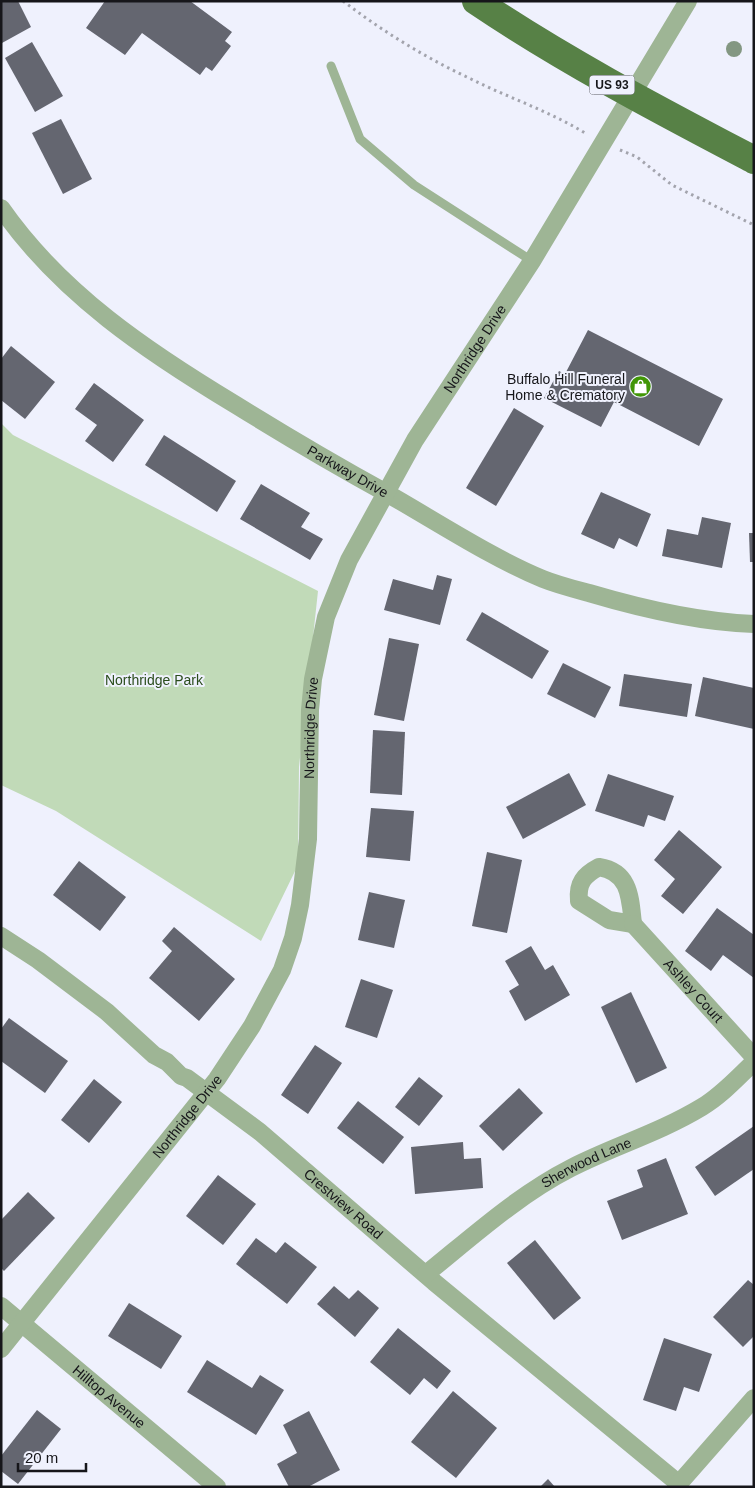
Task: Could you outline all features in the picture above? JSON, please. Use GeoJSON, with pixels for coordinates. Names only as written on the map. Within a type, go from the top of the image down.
{"type":"FeatureCollection","features":[{"type":"Feature","properties":{"kind":"main road","name":"US 93"},"geometry":{"type":"LineString","coordinates":[[476,1],[534,40],[631,96],[754,160]]}},
{"type":"Feature","properties":{"kind":"street","name":"Northridge Drive"},"geometry":{"type":"LineString","coordinates":[[1,1349],[206,1092],[252,1026],[282,970],[293,938],[308,839],[310,710],[313,679],[326,617],[349,560],[415,440],[532,261],[688,1]]}},
{"type":"Feature","properties":{"kind":"street","name":"Parkway Drive"},"geometry":{"type":"LineString","coordinates":[[1,208],[40,256],[78,294],[122,331],[170,365],[335,465],[385,493],[543,579],[626,604],[663,612],[754,624]]}},
{"type":"Feature","properties":{"kind":"street","name":"Ashley Court"},"geometry":{"type":"LineString","coordinates":[[633,924],[754,1057]]}},
{"type":"Feature","properties":{"kind":"street","name":"Crestview Road"},"geometry":{"type":"LineString","coordinates":[[1,936],[38,960],[107,1012],[154,1055],[167,1062],[181,1076],[260,1132],[677,1485]]}},
{"type":"Feature","properties":{"kind":"street","name":"Sherwood Lane"},"geometry":{"type":"LineString","coordinates":[[426,1274],[500,1215],[552,1180],[571,1168],[661,1129],[703,1106],[719,1095],[754,1062]]}},
{"type":"Feature","properties":{"kind":"street","name":"Hilltop Avenue"},"geometry":{"type":"LineString","coordinates":[[1,1306],[217,1487]]}},
{"type":"Feature","properties":{"kind":"street"},"geometry":{"type":"LineString","coordinates":[[677,1485],[754,1398]]}},
{"type":"Feature","properties":{"kind":"lane"},"geometry":{"type":"LineString","coordinates":[[331,66],[360,139],[414,185],[532,261]]}},
{"type":"Feature","properties":{"kind":"path"},"geometry":{"type":"LineString","coordinates":[[343,1],[372,23],[470,79],[563,119],[603,143],[637,157],[672,185],[754,225]]}},
{"type":"Feature","properties":{"kind":"green space","name":"Northridge Park"},"geometry":{"type":"Polygon","coordinates":[[[1,423],[13,435],[318,591],[299,767],[298,865],[261,941],[56,811],[1,785],[1,423]]]}},
{"type":"Feature","properties":{"kind":"building"},"geometry":{"type":"Polygon","coordinates":[[[1,1],[18,1],[31,27],[2,43],[1,1]]]}},
{"type":"Feature","properties":{"kind":"building"},"geometry":{"type":"Polygon","coordinates":[[[105,1],[190,1],[232,32],[225,41],[231,46],[212,71],[206,67],[200,75],[142,33],[125,55],[86,28],[105,1]]]}},
{"type":"Feature","properties":{"kind":"building"},"geometry":{"type":"Polygon","coordinates":[[[32,42],[63,96],[35,112],[5,58],[32,42]]]}},
{"type":"Feature","properties":{"kind":"building"},"geometry":{"type":"Polygon","coordinates":[[[61,119],[92,179],[63,194],[32,133],[61,119]]]}},
{"type":"Feature","properties":{"kind":"building"},"geometry":{"type":"Polygon","coordinates":[[[588,330],[723,399],[699,446],[614,402],[601,427],[544,398],[559,371],[565,374],[588,330]]]}},
{"type":"Feature","properties":{"kind":"building"},"geometry":{"type":"Polygon","coordinates":[[[11,346],[55,382],[25,419],[1,400],[1,359],[11,346]]]}},
{"type":"Feature","properties":{"kind":"building"},"geometry":{"type":"Polygon","coordinates":[[[94,383],[144,420],[113,462],[85,441],[97,425],[75,409],[94,383]]]}},
{"type":"Feature","properties":{"kind":"building"},"geometry":{"type":"Polygon","coordinates":[[[514,408],[544,426],[496,506],[466,488],[514,408]]]}},
{"type":"Feature","properties":{"kind":"building"},"geometry":{"type":"Polygon","coordinates":[[[164,435],[236,481],[217,512],[145,465],[164,435]]]}},
{"type":"Feature","properties":{"kind":"building"},"geometry":{"type":"Polygon","coordinates":[[[261,484],[310,513],[301,527],[323,539],[310,560],[240,519],[261,484]]]}},
{"type":"Feature","properties":{"kind":"building"},"geometry":{"type":"Polygon","coordinates":[[[601,492],[651,514],[637,547],[619,538],[614,549],[581,534],[601,492]]]}},
{"type":"Feature","properties":{"kind":"building"},"geometry":{"type":"Polygon","coordinates":[[[702,517],[731,523],[722,568],[662,556],[667,529],[698,535],[702,517]]]}},
{"type":"Feature","properties":{"kind":"building"},"geometry":{"type":"Polygon","coordinates":[[[749,533],[754,533],[754,562],[750,562],[749,533]]]}},
{"type":"Feature","properties":{"kind":"building"},"geometry":{"type":"Polygon","coordinates":[[[437,575],[452,579],[440,625],[384,610],[393,579],[433,590],[437,575]]]}},
{"type":"Feature","properties":{"kind":"building"},"geometry":{"type":"Polygon","coordinates":[[[482,612],[549,651],[532,679],[466,640],[482,612]]]}},
{"type":"Feature","properties":{"kind":"building"},"geometry":{"type":"Polygon","coordinates":[[[389,638],[419,644],[404,721],[374,715],[389,638]]]}},
{"type":"Feature","properties":{"kind":"building"},"geometry":{"type":"Polygon","coordinates":[[[563,663],[611,687],[595,718],[547,694],[563,663]]]}},
{"type":"Feature","properties":{"kind":"building"},"geometry":{"type":"Polygon","coordinates":[[[624,674],[692,684],[687,717],[619,706],[624,674]]]}},
{"type":"Feature","properties":{"kind":"building"},"geometry":{"type":"Polygon","coordinates":[[[703,677],[754,688],[754,729],[695,716],[703,677]]]}},
{"type":"Feature","properties":{"kind":"building"},"geometry":{"type":"Polygon","coordinates":[[[373,730],[405,732],[402,795],[370,793],[373,730]]]}},
{"type":"Feature","properties":{"kind":"building"},"geometry":{"type":"Polygon","coordinates":[[[569,773],[586,805],[523,839],[506,807],[569,773]]]}},
{"type":"Feature","properties":{"kind":"building"},"geometry":{"type":"Polygon","coordinates":[[[608,774],[674,796],[665,821],[648,815],[644,827],[595,811],[608,774]]]}},
{"type":"Feature","properties":{"kind":"building"},"geometry":{"type":"Polygon","coordinates":[[[371,808],[414,811],[410,861],[366,857],[371,808]]]}},
{"type":"Feature","properties":{"kind":"building"},"geometry":{"type":"Polygon","coordinates":[[[679,830],[722,867],[683,914],[661,896],[675,879],[654,860],[679,830]]]}},
{"type":"Feature","properties":{"kind":"building"},"geometry":{"type":"Polygon","coordinates":[[[487,852],[522,860],[507,933],[472,926],[487,852]]]}},
{"type":"Feature","properties":{"kind":"building"},"geometry":{"type":"Polygon","coordinates":[[[79,861],[126,897],[100,931],[53,895],[79,861]]]}},
{"type":"Feature","properties":{"kind":"building"},"geometry":{"type":"Polygon","coordinates":[[[369,892],[405,900],[394,948],[358,940],[369,892]]]}},
{"type":"Feature","properties":{"kind":"building"},"geometry":{"type":"Polygon","coordinates":[[[717,908],[754,935],[754,978],[723,955],[711,971],[685,951],[717,908]]]}},
{"type":"Feature","properties":{"kind":"building"},"geometry":{"type":"Polygon","coordinates":[[[174,927],[235,979],[199,1021],[149,978],[172,951],[162,941],[174,927]]]}},
{"type":"Feature","properties":{"kind":"building"},"geometry":{"type":"Polygon","coordinates":[[[531,946],[545,970],[553,965],[570,995],[525,1021],[509,991],[519,985],[505,961],[531,946]]]}},
{"type":"Feature","properties":{"kind":"building"},"geometry":{"type":"Polygon","coordinates":[[[361,979],[393,990],[377,1038],[345,1027],[361,979]]]}},
{"type":"Feature","properties":{"kind":"building"},"geometry":{"type":"Polygon","coordinates":[[[631,992],[667,1068],[636,1083],[601,1007],[631,992]]]}},
{"type":"Feature","properties":{"kind":"building"},"geometry":{"type":"Polygon","coordinates":[[[9,1018],[68,1061],[45,1093],[1,1061],[1,1029],[9,1018]]]}},
{"type":"Feature","properties":{"kind":"building"},"geometry":{"type":"Polygon","coordinates":[[[315,1045],[342,1063],[308,1114],[281,1095],[315,1045]]]}},
{"type":"Feature","properties":{"kind":"building"},"geometry":{"type":"Polygon","coordinates":[[[419,1077],[443,1096],[419,1126],[395,1107],[419,1077]]]}},
{"type":"Feature","properties":{"kind":"building"},"geometry":{"type":"Polygon","coordinates":[[[94,1079],[122,1102],[89,1143],[61,1120],[94,1079]]]}},
{"type":"Feature","properties":{"kind":"building"},"geometry":{"type":"Polygon","coordinates":[[[519,1088],[543,1113],[503,1151],[479,1126],[519,1088]]]}},
{"type":"Feature","properties":{"kind":"building"},"geometry":{"type":"Polygon","coordinates":[[[358,1101],[404,1137],[383,1164],[337,1128],[358,1101]]]}},
{"type":"Feature","properties":{"kind":"building"},"geometry":{"type":"Polygon","coordinates":[[[754,1126],[754,1169],[715,1196],[695,1167],[754,1126]]]}},
{"type":"Feature","properties":{"kind":"building"},"geometry":{"type":"Polygon","coordinates":[[[463,1142],[464,1159],[481,1158],[483,1188],[415,1194],[411,1147],[463,1142]]]}},
{"type":"Feature","properties":{"kind":"building"},"geometry":{"type":"Polygon","coordinates":[[[666,1158],[688,1214],[622,1240],[607,1201],[643,1187],[637,1170],[666,1158]]]}},
{"type":"Feature","properties":{"kind":"building"},"geometry":{"type":"Polygon","coordinates":[[[218,1175],[256,1204],[223,1245],[186,1216],[218,1175]]]}},
{"type":"Feature","properties":{"kind":"building"},"geometry":{"type":"Polygon","coordinates":[[[28,1192],[55,1218],[4,1271],[1,1268],[1,1220],[28,1192]]]}},
{"type":"Feature","properties":{"kind":"building"},"geometry":{"type":"Polygon","coordinates":[[[256,1238],[276,1253],[285,1242],[317,1267],[287,1304],[236,1264],[256,1238]]]}},
{"type":"Feature","properties":{"kind":"building"},"geometry":{"type":"Polygon","coordinates":[[[535,1240],[581,1298],[554,1320],[507,1263],[535,1240]]]}},
{"type":"Feature","properties":{"kind":"building"},"geometry":{"type":"Polygon","coordinates":[[[748,1280],[754,1285],[754,1336],[743,1347],[713,1317],[748,1280]]]}},
{"type":"Feature","properties":{"kind":"building"},"geometry":{"type":"Polygon","coordinates":[[[334,1286],[349,1299],[358,1290],[379,1308],[355,1337],[317,1304],[334,1286]]]}},
{"type":"Feature","properties":{"kind":"building"},"geometry":{"type":"Polygon","coordinates":[[[129,1303],[182,1336],[161,1369],[108,1336],[129,1303]]]}},
{"type":"Feature","properties":{"kind":"building"},"geometry":{"type":"Polygon","coordinates":[[[398,1328],[451,1371],[437,1389],[424,1378],[410,1395],[370,1362],[398,1328]]]}},
{"type":"Feature","properties":{"kind":"building"},"geometry":{"type":"Polygon","coordinates":[[[664,1338],[712,1354],[699,1392],[684,1387],[676,1411],[643,1400],[664,1338]]]}},
{"type":"Feature","properties":{"kind":"building"},"geometry":{"type":"Polygon","coordinates":[[[207,1360],[252,1388],[260,1375],[284,1390],[256,1435],[187,1392],[207,1360]]]}},
{"type":"Feature","properties":{"kind":"building"},"geometry":{"type":"Polygon","coordinates":[[[453,1391],[497,1428],[456,1478],[411,1442],[453,1391]]]}},
{"type":"Feature","properties":{"kind":"building"},"geometry":{"type":"Polygon","coordinates":[[[37,1410],[61,1429],[18,1484],[1,1471],[1,1456],[37,1410]]]}},
{"type":"Feature","properties":{"kind":"building"},"geometry":{"type":"Polygon","coordinates":[[[309,1411],[340,1470],[308,1487],[289,1487],[277,1464],[297,1453],[283,1425],[309,1411]]]}},
{"type":"Feature","properties":{"kind":"building"},"geometry":{"type":"Polygon","coordinates":[[[548,1479],[555,1487],[540,1487],[548,1479]]]}},
{"type":"Feature","properties":{"kind":"place","name":"Buffalo Hill Funeral Home & Crematory"},"geometry":{"type":"Point","coordinates":[641,387]}}]}
